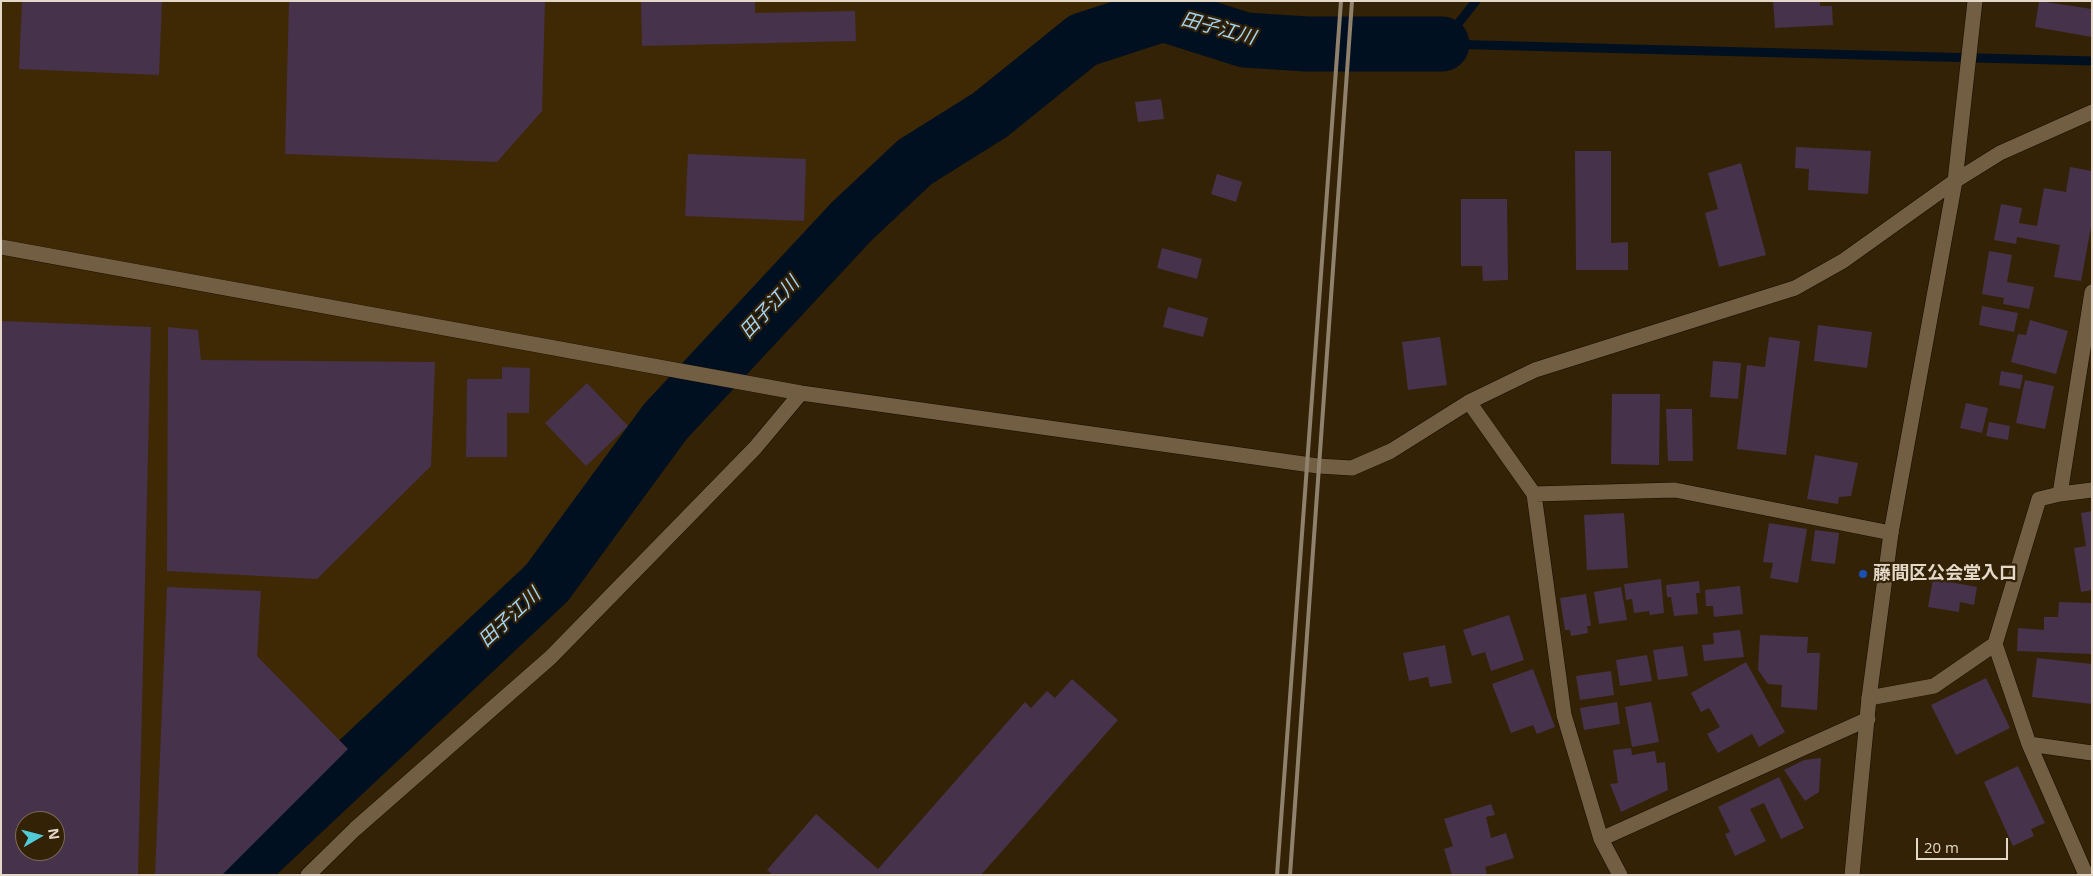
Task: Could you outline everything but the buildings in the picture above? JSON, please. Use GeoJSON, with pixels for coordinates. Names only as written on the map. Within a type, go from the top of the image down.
{"type":"FeatureCollection","features":[{"type":"Feature","properties":{"kind":"street"},"geometry":{"type":"LineString","coordinates":[[1852,875],[1869,698],[1891,533],[1955,181],[1975,1]]}},
{"type":"Feature","properties":{"kind":"street"},"geometry":{"type":"LineString","coordinates":[[1,247],[801,393],[1318,466],[1352,468],[1391,451],[1469,402],[1535,370],[1795,288],[1843,261],[1955,181],[2000,153],[2092,112]]}},
{"type":"Feature","properties":{"kind":"street"},"geometry":{"type":"LineString","coordinates":[[2060,494],[2092,292]]}},
{"type":"Feature","properties":{"kind":"street"},"geometry":{"type":"LineString","coordinates":[[308,875],[355,829],[550,658],[755,448],[801,393]]}},
{"type":"Feature","properties":{"kind":"street"},"geometry":{"type":"LineString","coordinates":[[1469,402],[1534,494],[1564,715],[1601,839],[1620,875]]}},
{"type":"Feature","properties":{"kind":"street"},"geometry":{"type":"LineString","coordinates":[[1534,494],[1675,490],[1891,533]]}},
{"type":"Feature","properties":{"kind":"street"},"geometry":{"type":"LineString","coordinates":[[2086,875],[2029,744],[1995,644],[2039,499],[2092,490]]}},
{"type":"Feature","properties":{"kind":"street"},"geometry":{"type":"LineString","coordinates":[[1869,698],[1934,686],[1995,644]]}},
{"type":"Feature","properties":{"kind":"street"},"geometry":{"type":"LineString","coordinates":[[1601,839],[1868,719]]}},
{"type":"Feature","properties":{"kind":"street"},"geometry":{"type":"LineString","coordinates":[[2029,744],[2092,753]]}},
{"type":"Feature","properties":{"kind":"shaded area"},"geometry":{"type":"Polygon","coordinates":[[[1,1],[1189,1],[1057,64],[854,210],[711,402],[355,758],[228,875],[1,875],[1,1]]]}},
{"type":"Feature","properties":{"kind":"waterway"},"geometry":{"type":"LineString","coordinates":[[1442,44],[1476,1]]}},
{"type":"Feature","properties":{"kind":"waterway","name":"田子江川"},"geometry":{"type":"LineString","coordinates":[[236,875],[547,583],[665,422],[852,221],[915,162],[990,115],[1083,40],[1163,14],[1245,40],[1307,44],[1442,44]]}},
{"type":"Feature","properties":{"kind":"waterway"},"geometry":{"type":"LineString","coordinates":[[1442,44],[2092,61]]}},
{"type":"Feature","properties":{"kind":"railway"},"geometry":{"type":"LineString","coordinates":[[1277,875],[1341,1]]}},
{"type":"Feature","properties":{"kind":"railway"},"geometry":{"type":"LineString","coordinates":[[1290,875],[1352,1]]}},
{"type":"Feature","properties":{"kind":"place","name":"藤間区公会堂入口"},"geometry":{"type":"Point","coordinates":[1863,574]}}]}
